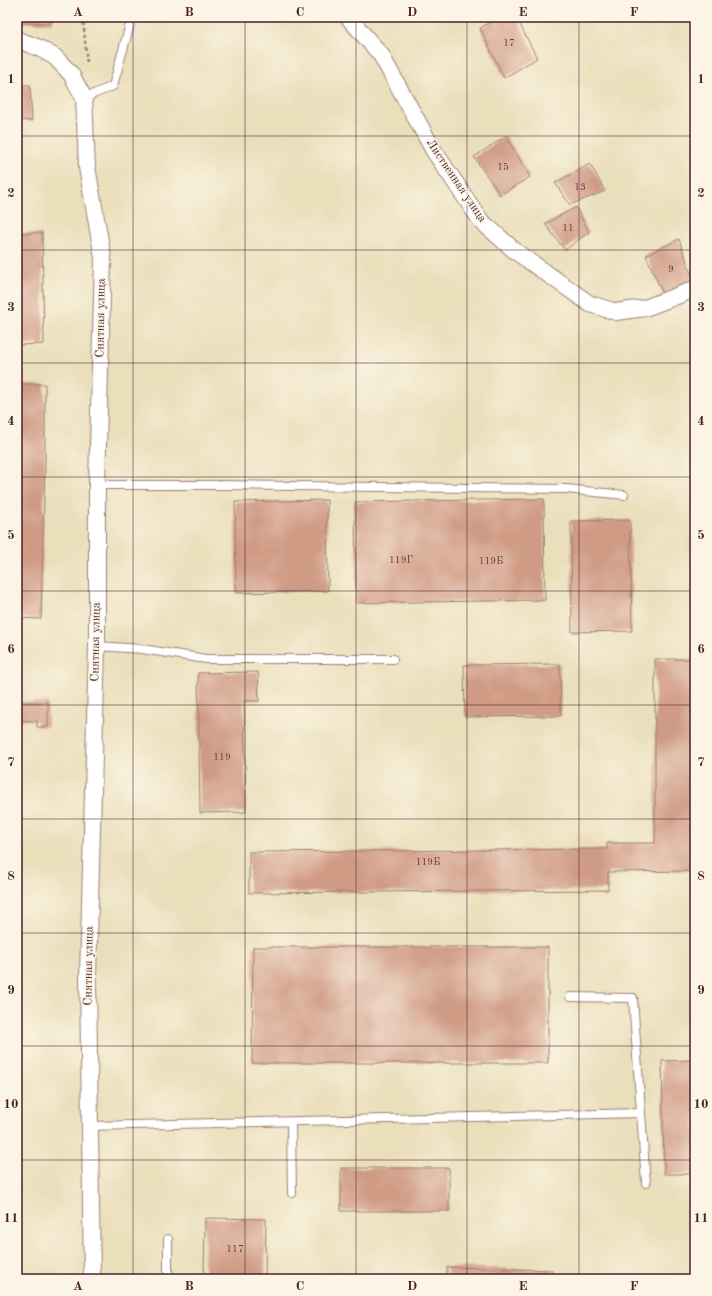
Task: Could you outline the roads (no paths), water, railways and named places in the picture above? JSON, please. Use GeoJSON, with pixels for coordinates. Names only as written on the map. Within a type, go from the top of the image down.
{"type":"FeatureCollection","features":[{"type":"Feature","properties":{"kind":"street","name":"Лиственная улица"},"geometry":{"type":"LineString","coordinates":[[348,17],[381,55],[434,151],[481,221],[515,251],[590,304],[616,312],[645,308],[695,289]]}},
{"type":"Feature","properties":{"kind":"street","name":"Снятная улица"},"geometry":{"type":"LineString","coordinates":[[17,41],[21,41],[39,48],[55,57],[71,74],[84,98],[87,167],[103,258],[97,485],[97,646],[88,976],[92,1279]]}},
{"type":"Feature","properties":{"kind":"lane"},"geometry":{"type":"LineString","coordinates":[[84,98],[113,86],[132,17]]}},
{"type":"Feature","properties":{"kind":"lane"},"geometry":{"type":"LineString","coordinates":[[97,485],[566,489],[624,495]]}},
{"type":"Feature","properties":{"kind":"lane"},"geometry":{"type":"LineString","coordinates":[[97,646],[142,649],[206,659],[393,659]]}},
{"type":"Feature","properties":{"kind":"lane"},"geometry":{"type":"LineString","coordinates":[[570,997],[633,998],[646,1183]]}},
{"type":"Feature","properties":{"kind":"lane"},"geometry":{"type":"LineString","coordinates":[[90,1126],[640,1113]]}},
{"type":"Feature","properties":{"kind":"lane"},"geometry":{"type":"LineString","coordinates":[[291,1122],[292,1193]]}},
{"type":"Feature","properties":{"kind":"lane"},"geometry":{"type":"LineString","coordinates":[[168,1239],[168,1279]]}}]}
